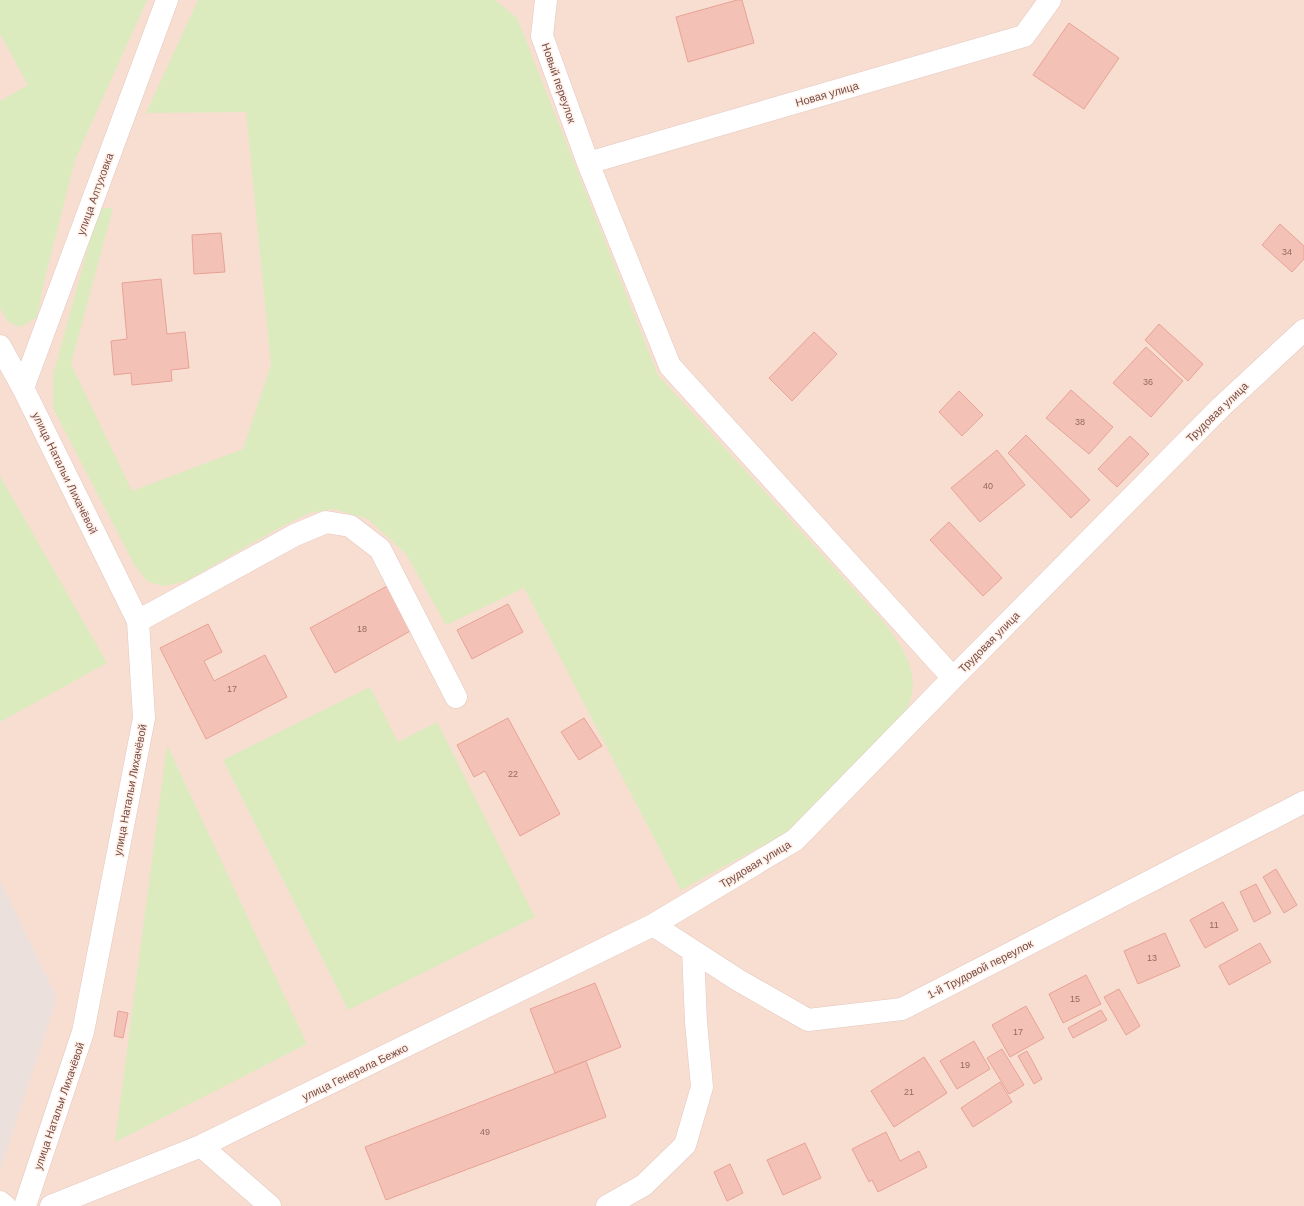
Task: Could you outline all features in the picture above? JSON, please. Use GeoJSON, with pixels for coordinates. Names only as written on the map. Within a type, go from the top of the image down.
{"type":"FeatureCollection","features":[{"type":"Feature","properties":{"kind":"street","name":"улица Алтуховка"},"geometry":{"type":"LineString","coordinates":[[23,388],[167,0]]}},
{"type":"Feature","properties":{"kind":"street","name":"Новый переулок"},"geometry":{"type":"LineString","coordinates":[[546,0],[542,36],[588,163],[670,366],[953,678]]}},
{"type":"Feature","properties":{"kind":"street","name":"Новая улица"},"geometry":{"type":"LineString","coordinates":[[588,163],[1024,36],[1050,0]]}},
{"type":"Feature","properties":{"kind":"street","name":"Трудовая улица"},"geometry":{"type":"LineString","coordinates":[[653,925],[795,840],[1221,407],[1304,330]]}},
{"type":"Feature","properties":{"kind":"street","name":"улица Натальи Лихачёвой"},"geometry":{"type":"LineString","coordinates":[[0,346],[23,388],[138,621],[144,718],[83,1032],[25,1206]]}},
{"type":"Feature","properties":{"kind":"street"},"geometry":{"type":"LineString","coordinates":[[138,621],[295,535],[326,522],[350,526],[380,549],[456,697]]}},
{"type":"Feature","properties":{"kind":"street","name":"1-й Трудовой переулок"},"geometry":{"type":"LineString","coordinates":[[653,925],[738,980],[808,1020],[902,1009],[1304,802]]}},
{"type":"Feature","properties":{"kind":"street","name":"улица Генерала Бежко"},"geometry":{"type":"LineString","coordinates":[[51,1206],[201,1146],[653,925]]}},
{"type":"Feature","properties":{"kind":"street"},"geometry":{"type":"LineString","coordinates":[[607,1206],[644,1185],[685,1145],[702,1087],[696,1022],[693,951]]}},
{"type":"Feature","properties":{"kind":"street"},"geometry":{"type":"LineString","coordinates":[[201,1146],[270,1206]]}},
{"type":"Feature","properties":{"kind":"street"},"geometry":{"type":"LineString","coordinates":[[0,1202],[5,1206]]}},
{"type":"Feature","properties":{"kind":"shaded area"},"geometry":{"type":"Polygon","coordinates":[[[0,0],[1304,0],[1304,1206],[0,1206],[0,0]]]}},
{"type":"Feature","properties":{"kind":"shaded area"},"geometry":{"type":"Polygon","coordinates":[[[0,880],[57,998],[0,1170],[0,880]]]}},
{"type":"Feature","properties":{"kind":"green space"},"geometry":{"type":"Polygon","coordinates":[[[0,0],[147,0],[75,160],[43,286],[37,317],[21,327],[8,322],[0,308],[0,101],[28,85],[0,34],[0,0]]]}},
{"type":"Feature","properties":{"kind":"green space"},"geometry":{"type":"Polygon","coordinates":[[[198,0],[495,0],[517,18],[658,375],[882,620],[901,646],[910,666],[913,687],[911,698],[904,716],[784,834],[681,890],[524,588],[446,625],[406,554],[368,519],[333,509],[309,513],[279,528],[186,581],[164,586],[148,582],[135,566],[53,408],[53,375],[99,208],[113,208],[71,364],[132,491],[243,449],[271,365],[246,112],[146,113],[198,0]]]}},
{"type":"Feature","properties":{"kind":"green space"},"geometry":{"type":"Polygon","coordinates":[[[0,476],[107,663],[0,722],[0,476]]]}},
{"type":"Feature","properties":{"kind":"green space"},"geometry":{"type":"Polygon","coordinates":[[[370,687],[398,742],[437,722],[535,917],[348,1010],[223,760],[370,687]]]}},
{"type":"Feature","properties":{"kind":"green space"},"geometry":{"type":"Polygon","coordinates":[[[167,745],[307,1044],[115,1142],[167,745]]]}},
{"type":"Feature","properties":{"kind":"building"},"geometry":{"type":"Polygon","coordinates":[[[737,0],[742,0],[754,43],[688,62],[676,17],[737,0]]]}},
{"type":"Feature","properties":{"kind":"building"},"geometry":{"type":"Polygon","coordinates":[[[1069,23],[1119,58],[1084,109],[1033,75],[1069,23]]]}},
{"type":"Feature","properties":{"kind":"building"},"geometry":{"type":"Polygon","coordinates":[[[1280,224],[1304,246],[1304,259],[1292,272],[1262,245],[1280,224]]]}},
{"type":"Feature","properties":{"kind":"building"},"geometry":{"type":"Polygon","coordinates":[[[221,233],[225,272],[194,274],[192,235],[221,233]]]}},
{"type":"Feature","properties":{"kind":"building"},"geometry":{"type":"Polygon","coordinates":[[[161,279],[167,334],[185,332],[189,368],[171,370],[172,381],[132,385],[131,373],[114,375],[111,341],[127,339],[122,283],[161,279]]]}},
{"type":"Feature","properties":{"kind":"building"},"geometry":{"type":"Polygon","coordinates":[[[1159,324],[1203,364],[1188,381],[1145,340],[1159,324]]]}},
{"type":"Feature","properties":{"kind":"building"},"geometry":{"type":"Polygon","coordinates":[[[814,332],[837,354],[792,401],[769,378],[814,332]]]}},
{"type":"Feature","properties":{"kind":"building"},"geometry":{"type":"Polygon","coordinates":[[[1146,347],[1183,381],[1151,417],[1113,383],[1146,347]]]}},
{"type":"Feature","properties":{"kind":"building"},"geometry":{"type":"Polygon","coordinates":[[[1071,390],[1113,427],[1089,454],[1046,418],[1071,390]]]}},
{"type":"Feature","properties":{"kind":"building"},"geometry":{"type":"Polygon","coordinates":[[[959,391],[983,415],[962,436],[939,412],[959,391]]]}},
{"type":"Feature","properties":{"kind":"building"},"geometry":{"type":"Polygon","coordinates":[[[1026,435],[1090,500],[1071,518],[1008,453],[1026,435]]]}},
{"type":"Feature","properties":{"kind":"building"},"geometry":{"type":"Polygon","coordinates":[[[1130,436],[1149,454],[1117,487],[1098,469],[1130,436]]]}},
{"type":"Feature","properties":{"kind":"building"},"geometry":{"type":"Polygon","coordinates":[[[997,450],[1025,485],[980,522],[951,488],[997,450]]]}},
{"type":"Feature","properties":{"kind":"building"},"geometry":{"type":"Polygon","coordinates":[[[949,522],[1002,578],[983,596],[930,540],[949,522]]]}},
{"type":"Feature","properties":{"kind":"building"},"geometry":{"type":"Polygon","coordinates":[[[389,585],[414,629],[335,673],[310,628],[389,585]]]}},
{"type":"Feature","properties":{"kind":"building"},"geometry":{"type":"Polygon","coordinates":[[[508,604],[523,632],[472,659],[457,630],[508,604]]]}},
{"type":"Feature","properties":{"kind":"building"},"geometry":{"type":"Polygon","coordinates":[[[208,624],[222,652],[204,661],[214,681],[265,655],[287,697],[206,739],[160,648],[208,624]]]}},
{"type":"Feature","properties":{"kind":"building"},"geometry":{"type":"Polygon","coordinates":[[[508,718],[560,814],[520,836],[485,771],[474,777],[457,745],[508,718]]]}},
{"type":"Feature","properties":{"kind":"building"},"geometry":{"type":"Polygon","coordinates":[[[584,718],[602,746],[579,760],[561,732],[584,718]]]}},
{"type":"Feature","properties":{"kind":"building"},"geometry":{"type":"Polygon","coordinates":[[[1276,869],[1297,905],[1284,913],[1263,877],[1276,869]]]}},
{"type":"Feature","properties":{"kind":"building"},"geometry":{"type":"Polygon","coordinates":[[[1256,884],[1271,913],[1254,922],[1240,892],[1256,884]]]}},
{"type":"Feature","properties":{"kind":"building"},"geometry":{"type":"Polygon","coordinates":[[[1223,902],[1238,930],[1205,948],[1190,920],[1223,902]]]}},
{"type":"Feature","properties":{"kind":"building"},"geometry":{"type":"Polygon","coordinates":[[[1165,933],[1180,966],[1138,984],[1124,951],[1165,933]]]}},
{"type":"Feature","properties":{"kind":"building"},"geometry":{"type":"Polygon","coordinates":[[[1260,943],[1271,962],[1229,985],[1219,966],[1260,943]]]}},
{"type":"Feature","properties":{"kind":"building"},"geometry":{"type":"Polygon","coordinates":[[[1086,975],[1101,1004],[1063,1023],[1049,994],[1086,975]]]}},
{"type":"Feature","properties":{"kind":"building"},"geometry":{"type":"Polygon","coordinates":[[[595,983],[621,1047],[555,1073],[530,1009],[595,983]]]}},
{"type":"Feature","properties":{"kind":"building"},"geometry":{"type":"Polygon","coordinates":[[[1119,989],[1140,1026],[1126,1035],[1104,997],[1119,989]]]}},
{"type":"Feature","properties":{"kind":"building"},"geometry":{"type":"Polygon","coordinates":[[[1026,1006],[1044,1038],[1010,1057],[992,1025],[1026,1006]]]}},
{"type":"Feature","properties":{"kind":"building"},"geometry":{"type":"Polygon","coordinates":[[[1101,1010],[1107,1020],[1073,1038],[1068,1028],[1101,1010]]]}},
{"type":"Feature","properties":{"kind":"building"},"geometry":{"type":"Polygon","coordinates":[[[118,1011],[128,1013],[123,1038],[114,1036],[118,1011]]]}},
{"type":"Feature","properties":{"kind":"building"},"geometry":{"type":"Polygon","coordinates":[[[974,1041],[990,1069],[957,1089],[940,1061],[974,1041]]]}},
{"type":"Feature","properties":{"kind":"building"},"geometry":{"type":"Polygon","coordinates":[[[1002,1049],[1024,1085],[1009,1094],[987,1058],[1002,1049]]]}},
{"type":"Feature","properties":{"kind":"building"},"geometry":{"type":"Polygon","coordinates":[[[1027,1051],[1042,1079],[1034,1084],[1018,1056],[1027,1051]]]}},
{"type":"Feature","properties":{"kind":"building"},"geometry":{"type":"Polygon","coordinates":[[[924,1057],[947,1093],[894,1127],[871,1091],[924,1057]]]}},
{"type":"Feature","properties":{"kind":"building"},"geometry":{"type":"Polygon","coordinates":[[[586,1061],[606,1117],[386,1200],[365,1147],[586,1061]]]}},
{"type":"Feature","properties":{"kind":"building"},"geometry":{"type":"Polygon","coordinates":[[[1000,1082],[1012,1102],[973,1127],[961,1108],[1000,1082]]]}},
{"type":"Feature","properties":{"kind":"building"},"geometry":{"type":"Polygon","coordinates":[[[886,1132],[900,1161],[919,1151],[927,1167],[878,1192],[872,1180],[869,1182],[852,1149],[886,1132]]]}},
{"type":"Feature","properties":{"kind":"building"},"geometry":{"type":"Polygon","coordinates":[[[805,1143],[821,1178],[783,1195],[767,1160],[805,1143]]]}},
{"type":"Feature","properties":{"kind":"building"},"geometry":{"type":"Polygon","coordinates":[[[730,1164],[743,1193],[727,1201],[714,1172],[730,1164]]]}}]}
